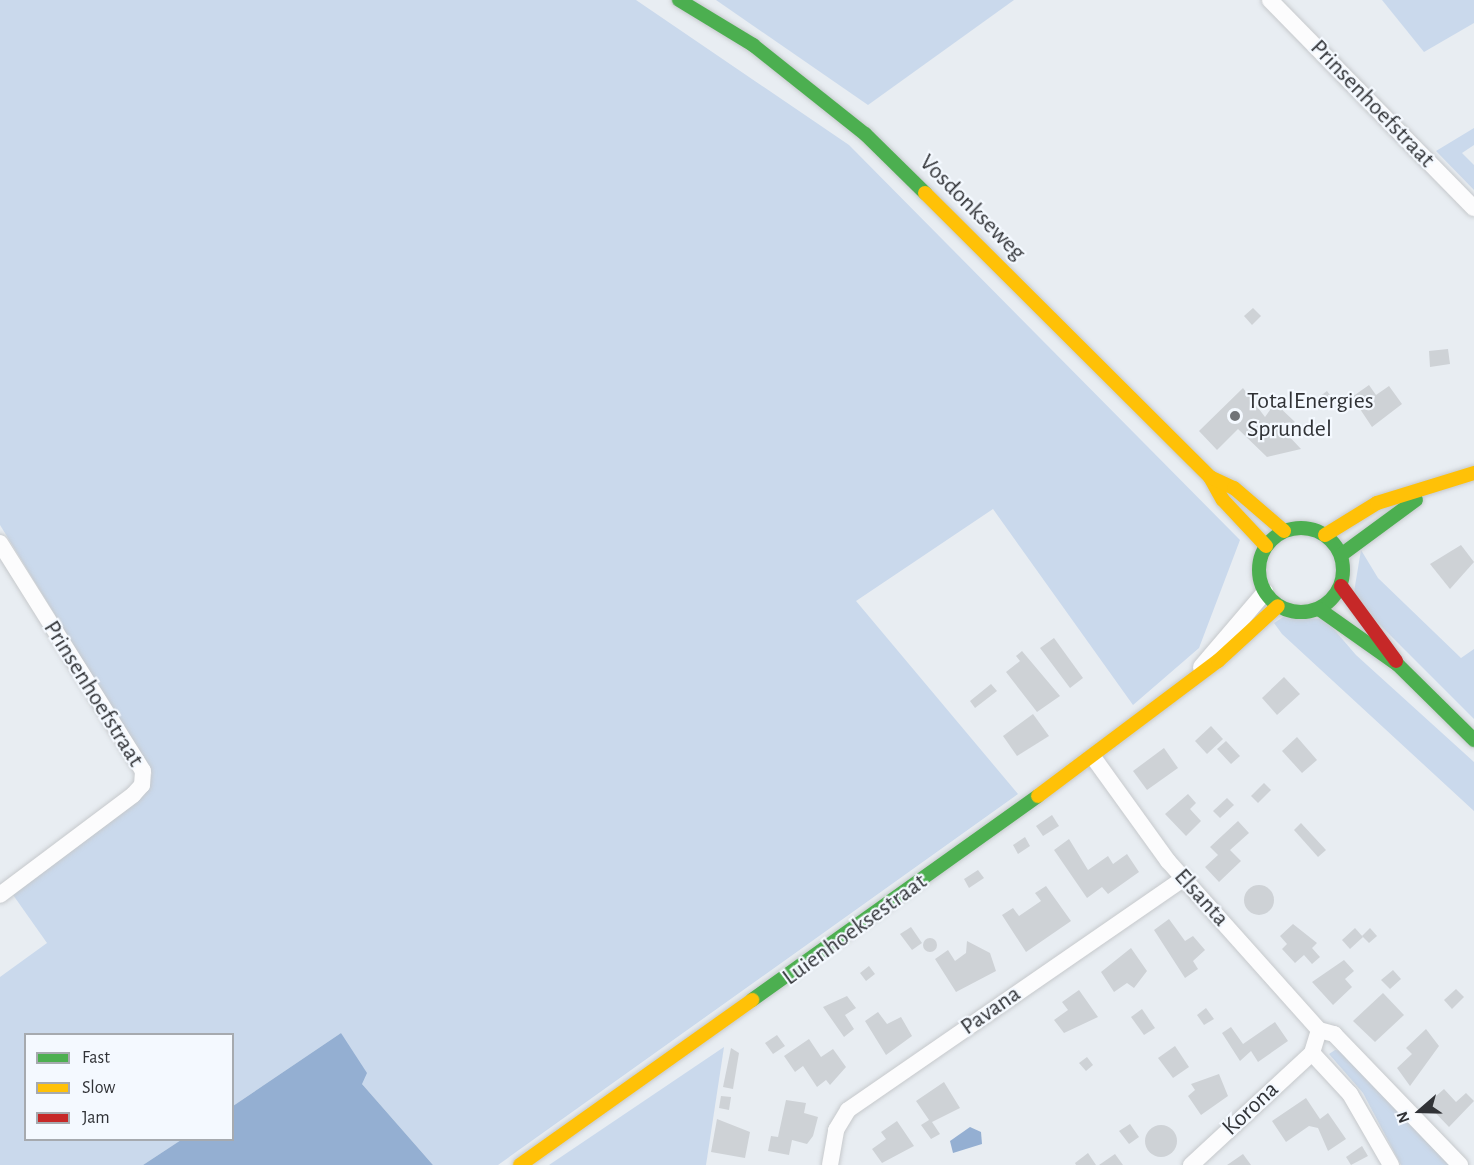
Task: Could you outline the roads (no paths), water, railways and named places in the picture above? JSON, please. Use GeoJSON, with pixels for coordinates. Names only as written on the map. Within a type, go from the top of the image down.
{"type":"FeatureCollection","features":[{"type":"Feature","properties":{"kind":"main road","name":"Vosdonkseweg"},"geometry":{"type":"LineString","coordinates":[[679,0],[753,45],[865,134],[1210,477],[1223,500],[1266,546]]}},
{"type":"Feature","properties":{"kind":"main road"},"geometry":{"type":"LineString","coordinates":[[1325,535],[1377,503],[1435,488],[1474,473]]}},
{"type":"Feature","properties":{"kind":"main road","name":"Vosdonkseweg"},"geometry":{"type":"LineString","coordinates":[[1210,477],[1234,488],[1284,531]]}},
{"type":"Feature","properties":{"kind":"main road"},"geometry":{"type":"LineString","coordinates":[[1341,555],[1435,488]]}},
{"type":"Feature","properties":{"kind":"main road"},"geometry":{"type":"LineString","coordinates":[[1341,586],[1319,609],[1305,613],[1278,606],[1264,592],[1259,569],[1266,546],[1284,531],[1297,528],[1325,535],[1341,555],[1341,586],[1398,665]]}},
{"type":"Feature","properties":{"kind":"main road","name":"Luienhoeksestraat"},"geometry":{"type":"LineString","coordinates":[[520,1165],[1093,757],[1184,688],[1278,606]]}},
{"type":"Feature","properties":{"kind":"main road"},"geometry":{"type":"LineString","coordinates":[[1319,609],[1398,665],[1474,740]]}},
{"type":"Feature","properties":{"kind":"street","name":"Prinsenhoefstraat"},"geometry":{"type":"LineString","coordinates":[[1270,0],[1474,208]]}},
{"type":"Feature","properties":{"kind":"street","name":"Prinsenhoefstraat"},"geometry":{"type":"LineString","coordinates":[[0,543],[143,771],[142,785],[133,795],[0,895]]}},
{"type":"Feature","properties":{"kind":"street","name":"Luienhoeksestraat"},"geometry":{"type":"LineString","coordinates":[[1184,688],[1264,592]]}},
{"type":"Feature","properties":{"kind":"street","name":"Elsanta"},"geometry":{"type":"LineString","coordinates":[[1093,757],[1183,879],[1319,1030],[1334,1034],[1460,1165]]}},
{"type":"Feature","properties":{"kind":"street","name":"Pavana"},"geometry":{"type":"LineString","coordinates":[[830,1165],[836,1130],[848,1110],[1183,879]]}},
{"type":"Feature","properties":{"kind":"street"},"geometry":{"type":"LineString","coordinates":[[1319,1030],[1312,1053],[1350,1094],[1390,1165]]}},
{"type":"Feature","properties":{"kind":"street","name":"Korona"},"geometry":{"type":"LineString","coordinates":[[1191,1165],[1312,1053]]}},
{"type":"Feature","properties":{"kind":"water"},"geometry":{"type":"Polygon","coordinates":[[[341,1033],[367,1073],[362,1084],[433,1165],[143,1165],[179,1141],[234,1141],[234,1105],[341,1033]]]}},
{"type":"Feature","properties":{"kind":"water"},"geometry":{"type":"Polygon","coordinates":[[[970,1127],[981,1132],[982,1144],[953,1153],[950,1141],[970,1127]]]}},
{"type":"Feature","properties":{"kind":"place","name":"TotalEnergies Sprundel"},"geometry":{"type":"Point","coordinates":[1235,416]}}]}
